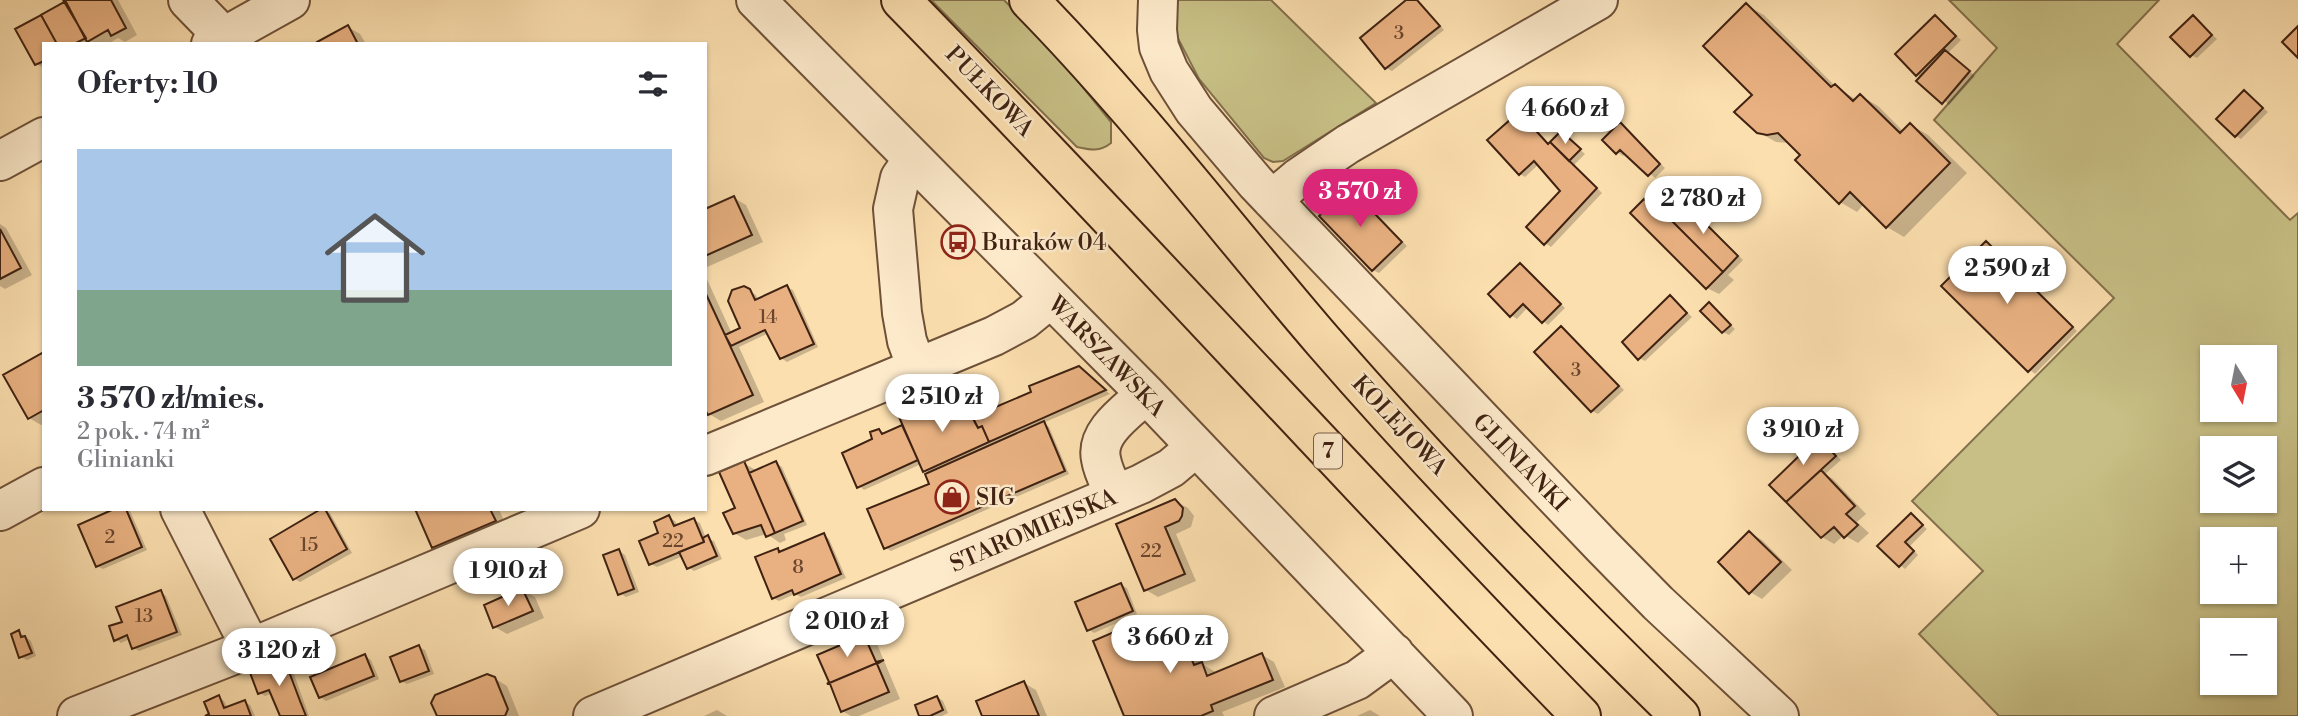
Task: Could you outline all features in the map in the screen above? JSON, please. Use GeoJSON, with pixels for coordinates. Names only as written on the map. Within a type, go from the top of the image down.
{"type":"FeatureCollection","features":[{"type":"Feature","properties":{"kind":"highway","name":"PUŁKOWA"},"geometry":{"type":"LineString","coordinates":[[901,0],[1079,183],[1226,344],[1581,716]]}},
{"type":"Feature","properties":{"kind":"highway","name":"KOLEJOWA"},"geometry":{"type":"LineString","coordinates":[[1029,0],[1105,81],[1326,344],[1396,422],[1567,602],[1681,716]]}},
{"type":"Feature","properties":{"kind":"street"},"geometry":{"type":"LineString","coordinates":[[188,0],[218,40],[290,0]]}},
{"type":"Feature","properties":{"kind":"street","name":"WARSZAWSKA"},"geometry":{"type":"LineString","coordinates":[[757,0],[1146,394],[1453,716]]}},
{"type":"Feature","properties":{"kind":"street","name":"GLINIANKI"},"geometry":{"type":"LineString","coordinates":[[1158,0],[1159,47],[1177,85],[1194,110],[1272,200],[1658,603],[1779,716]]}},
{"type":"Feature","properties":{"kind":"street"},"geometry":{"type":"LineString","coordinates":[[1272,200],[1309,170],[1348,144],[1598,0]]}},
{"type":"Feature","properties":{"kind":"street"},"geometry":{"type":"LineString","coordinates":[[0,161],[42,138]]}},
{"type":"Feature","properties":{"kind":"street"},"geometry":{"type":"LineString","coordinates":[[913,159],[900,178],[893,209],[902,313],[907,341],[917,368]]}},
{"type":"Feature","properties":{"kind":"street"},"geometry":{"type":"LineString","coordinates":[[707,455],[1010,328],[1051,298]]}},
{"type":"Feature","properties":{"kind":"street"},"geometry":{"type":"LineString","coordinates":[[1115,495],[1101,459],[1100,446],[1110,429],[1146,394]]}},
{"type":"Feature","properties":{"kind":"street","name":"STAROMIEJSKA"},"geometry":{"type":"LineString","coordinates":[[593,716],[1156,477],[1196,447]]}},
{"type":"Feature","properties":{"kind":"street"},"geometry":{"type":"LineString","coordinates":[[0,511],[42,488]]}},
{"type":"Feature","properties":{"kind":"street"},"geometry":{"type":"LineString","coordinates":[[181,511],[251,648]]}},
{"type":"Feature","properties":{"kind":"street"},"geometry":{"type":"LineString","coordinates":[[77,716],[251,648],[575,511]]}},
{"type":"Feature","properties":{"kind":"street"},"geometry":{"type":"LineString","coordinates":[[1274,716],[1351,684],[1394,653]]}},
{"type":"Feature","properties":{"kind":"shaded area"},"geometry":{"type":"Polygon","coordinates":[[[931,0],[1004,0],[1056,54],[1111,122],[1111,143],[1095,149],[1077,147],[931,0]]]}},
{"type":"Feature","properties":{"kind":"shaded area"},"geometry":{"type":"Polygon","coordinates":[[[1178,0],[1271,0],[1376,103],[1283,161],[1273,162],[1264,158],[1199,79],[1170,23],[1178,0]]]}},
{"type":"Feature","properties":{"kind":"shaded area"},"geometry":{"type":"Polygon","coordinates":[[[1949,0],[2159,0],[2117,44],[2290,220],[2298,213],[2298,716],[1999,716],[1919,634],[1983,571],[1912,501],[2114,298],[1934,120],[1997,48],[1949,0]]]}},
{"type":"Feature","properties":{"kind":"building"},"geometry":{"type":"Polygon","coordinates":[[[63,0],[86,38],[78,42],[56,42],[41,15],[64,2],[63,0]]]}},
{"type":"Feature","properties":{"kind":"building"},"geometry":{"type":"Polygon","coordinates":[[[65,0],[111,0],[126,28],[111,36],[108,30],[87,42],[65,0]]]}},
{"type":"Feature","properties":{"kind":"building"},"geometry":{"type":"Polygon","coordinates":[[[1406,0],[1417,0],[1440,26],[1385,69],[1360,38],[1406,0]]]}},
{"type":"Feature","properties":{"kind":"building"},"geometry":{"type":"Polygon","coordinates":[[[1746,3],[1831,87],[1835,84],[1853,101],[1860,94],[1900,133],[1910,123],[1950,163],[1886,228],[1850,192],[1839,204],[1795,160],[1800,155],[1778,133],[1757,133],[1734,112],[1752,95],[1703,46],[1746,3]]]}},
{"type":"Feature","properties":{"kind":"building"},"geometry":{"type":"Polygon","coordinates":[[[41,15],[56,42],[42,42],[42,62],[35,65],[15,29],[41,15]]]}},
{"type":"Feature","properties":{"kind":"building"},"geometry":{"type":"Polygon","coordinates":[[[1935,15],[1956,36],[1916,76],[1895,54],[1935,15]]]}},
{"type":"Feature","properties":{"kind":"building"},"geometry":{"type":"Polygon","coordinates":[[[2193,15],[2212,35],[2190,57],[2170,37],[2193,15]]]}},
{"type":"Feature","properties":{"kind":"building"},"geometry":{"type":"Polygon","coordinates":[[[348,25],[357,42],[317,42],[348,25]]]}},
{"type":"Feature","properties":{"kind":"building"},"geometry":{"type":"Polygon","coordinates":[[[2298,26],[2298,58],[2282,42],[2298,26]]]}},
{"type":"Feature","properties":{"kind":"building"},"geometry":{"type":"Polygon","coordinates":[[[1945,50],[1970,71],[1942,104],[1916,81],[1945,50]]]}},
{"type":"Feature","properties":{"kind":"building"},"geometry":{"type":"Polygon","coordinates":[[[2244,90],[2263,108],[2235,137],[2216,119],[2244,90]]]}},
{"type":"Feature","properties":{"kind":"building"},"geometry":{"type":"Polygon","coordinates":[[[1519,112],[1548,144],[1550,142],[1597,188],[1544,245],[1526,227],[1560,191],[1534,161],[1519,175],[1487,140],[1519,112]]]}},
{"type":"Feature","properties":{"kind":"building"},"geometry":{"type":"Polygon","coordinates":[[[1620,122],[1660,164],[1648,176],[1620,150],[1616,154],[1602,140],[1620,122]]]}},
{"type":"Feature","properties":{"kind":"building"},"geometry":{"type":"Polygon","coordinates":[[[1561,131],[1581,149],[1569,161],[1550,142],[1561,131]]]}},
{"type":"Feature","properties":{"kind":"building"},"geometry":{"type":"Polygon","coordinates":[[[1349,187],[1402,242],[1372,271],[1319,216],[1349,187]]]}},
{"type":"Feature","properties":{"kind":"building"},"geometry":{"type":"Polygon","coordinates":[[[734,196],[752,235],[707,255],[707,208],[734,196]]]}},
{"type":"Feature","properties":{"kind":"building"},"geometry":{"type":"Polygon","coordinates":[[[1644,199],[1657,211],[1663,206],[1671,214],[1668,217],[1723,272],[1706,289],[1630,213],[1644,199]]]}},
{"type":"Feature","properties":{"kind":"building"},"geometry":{"type":"Polygon","coordinates":[[[1683,201],[1738,256],[1723,272],[1668,217],[1683,201]]]}},
{"type":"Feature","properties":{"kind":"building"},"geometry":{"type":"Polygon","coordinates":[[[0,229],[21,268],[0,279],[0,229]]]}},
{"type":"Feature","properties":{"kind":"building"},"geometry":{"type":"Polygon","coordinates":[[[1986,241],[2073,327],[2028,372],[1941,286],[1986,241]]]}},
{"type":"Feature","properties":{"kind":"building"},"geometry":{"type":"Polygon","coordinates":[[[1520,263],[1561,304],[1542,323],[1523,304],[1510,317],[1488,294],[1520,263]]]}},
{"type":"Feature","properties":{"kind":"building"},"geometry":{"type":"Polygon","coordinates":[[[787,285],[814,344],[780,359],[765,330],[731,346],[725,335],[740,328],[728,301],[732,290],[744,286],[750,289],[755,300],[787,285]]]}},
{"type":"Feature","properties":{"kind":"building"},"geometry":{"type":"Polygon","coordinates":[[[1670,295],[1687,313],[1638,360],[1622,342],[1670,295]]]}},
{"type":"Feature","properties":{"kind":"building"},"geometry":{"type":"Polygon","coordinates":[[[707,296],[753,395],[707,413],[707,296]]]}},
{"type":"Feature","properties":{"kind":"building"},"geometry":{"type":"Polygon","coordinates":[[[1709,302],[1731,325],[1722,333],[1700,311],[1709,302]]]}},
{"type":"Feature","properties":{"kind":"building"},"geometry":{"type":"Polygon","coordinates":[[[1561,326],[1619,386],[1591,412],[1534,352],[1561,326]]]}},
{"type":"Feature","properties":{"kind":"building"},"geometry":{"type":"Polygon","coordinates":[[[42,353],[42,411],[28,419],[3,375],[42,353]]]}},
{"type":"Feature","properties":{"kind":"building"},"geometry":{"type":"Polygon","coordinates":[[[1079,366],[1106,390],[989,442],[982,426],[978,428],[972,417],[1031,392],[1029,386],[1079,366]]]}},
{"type":"Feature","properties":{"kind":"building"},"geometry":{"type":"Polygon","coordinates":[[[934,402],[940,414],[965,402],[978,428],[982,426],[989,442],[923,472],[899,417],[934,402]]]}},
{"type":"Feature","properties":{"kind":"building","name":"SIG"},"geometry":{"type":"Polygon","coordinates":[[[1044,421],[1065,471],[884,549],[867,509],[929,484],[925,474],[1044,421]]]}},
{"type":"Feature","properties":{"kind":"building"},"geometry":{"type":"Polygon","coordinates":[[[902,425],[918,460],[857,488],[842,453],[872,439],[870,432],[879,429],[882,434],[902,425]]]}},
{"type":"Feature","properties":{"kind":"building"},"geometry":{"type":"Polygon","coordinates":[[[1807,433],[1814,441],[1818,437],[1836,456],[1786,502],[1769,485],[1801,454],[1793,447],[1807,433]]]}},
{"type":"Feature","properties":{"kind":"building"},"geometry":{"type":"Polygon","coordinates":[[[744,461],[775,533],[766,537],[761,525],[733,534],[723,513],[735,508],[719,472],[744,461]]]}},
{"type":"Feature","properties":{"kind":"building"},"geometry":{"type":"Polygon","coordinates":[[[776,461],[803,521],[775,533],[749,473],[776,461]]]}},
{"type":"Feature","properties":{"kind":"building"},"geometry":{"type":"Polygon","coordinates":[[[1821,470],[1855,506],[1846,514],[1858,525],[1844,538],[1834,527],[1821,538],[1786,502],[1821,470]]]}},
{"type":"Feature","properties":{"kind":"building"},"geometry":{"type":"Polygon","coordinates":[[[1175,499],[1183,508],[1182,516],[1179,521],[1165,527],[1185,574],[1144,591],[1116,524],[1175,499]]]}},
{"type":"Feature","properties":{"kind":"building"},"geometry":{"type":"Polygon","coordinates":[[[110,511],[127,511],[142,547],[96,567],[78,525],[110,511]]]}},
{"type":"Feature","properties":{"kind":"building"},"geometry":{"type":"Polygon","coordinates":[[[318,511],[326,511],[347,549],[293,580],[270,539],[318,511]]]}},
{"type":"Feature","properties":{"kind":"building"},"geometry":{"type":"Polygon","coordinates":[[[416,511],[491,511],[496,521],[432,548],[416,511]]]}},
{"type":"Feature","properties":{"kind":"building"},"geometry":{"type":"Polygon","coordinates":[[[1911,513],[1923,525],[1905,542],[1914,551],[1899,567],[1877,546],[1911,513]]]}},
{"type":"Feature","properties":{"kind":"building"},"geometry":{"type":"Polygon","coordinates":[[[669,515],[674,526],[694,518],[704,542],[649,565],[639,541],[658,533],[654,522],[669,515]]]}},
{"type":"Feature","properties":{"kind":"building"},"geometry":{"type":"Polygon","coordinates":[[[1749,531],[1781,562],[1749,594],[1718,562],[1749,531]]]}},
{"type":"Feature","properties":{"kind":"building"},"geometry":{"type":"Polygon","coordinates":[[[824,533],[841,574],[794,595],[792,590],[772,599],[755,557],[778,548],[779,552],[824,533]]]}},
{"type":"Feature","properties":{"kind":"building"},"geometry":{"type":"Polygon","coordinates":[[[708,535],[717,556],[687,569],[679,552],[704,542],[703,538],[708,535]]]}},
{"type":"Feature","properties":{"kind":"building"},"geometry":{"type":"Polygon","coordinates":[[[619,549],[634,589],[618,595],[603,555],[619,549]]]}},
{"type":"Feature","properties":{"kind":"building"},"geometry":{"type":"Polygon","coordinates":[[[1121,583],[1133,611],[1087,631],[1075,602],[1121,583]]]}},
{"type":"Feature","properties":{"kind":"building"},"geometry":{"type":"Polygon","coordinates":[[[522,588],[533,611],[493,628],[484,605],[522,588]]]}},
{"type":"Feature","properties":{"kind":"building"},"geometry":{"type":"Polygon","coordinates":[[[161,590],[177,632],[132,649],[127,635],[114,641],[109,626],[122,622],[116,607],[161,590]]]}},
{"type":"Feature","properties":{"kind":"building"},"geometry":{"type":"Polygon","coordinates":[[[1167,622],[1177,645],[1184,641],[1194,665],[1202,662],[1207,676],[1262,653],[1273,680],[1211,705],[1213,711],[1201,716],[1124,716],[1093,641],[1135,623],[1139,634],[1167,622]]]}},
{"type":"Feature","properties":{"kind":"building"},"geometry":{"type":"Polygon","coordinates":[[[19,630],[21,637],[25,636],[32,653],[19,658],[11,634],[19,630]]]}},
{"type":"Feature","properties":{"kind":"building"},"geometry":{"type":"Polygon","coordinates":[[[864,635],[876,662],[884,660],[827,684],[829,682],[817,655],[864,635]]]}},
{"type":"Feature","properties":{"kind":"building"},"geometry":{"type":"Polygon","coordinates":[[[419,645],[429,671],[400,682],[390,657],[419,645]]]}},
{"type":"Feature","properties":{"kind":"building"},"geometry":{"type":"Polygon","coordinates":[[[365,654],[374,676],[319,698],[310,677],[365,654]]]}},
{"type":"Feature","properties":{"kind":"building"},"geometry":{"type":"Polygon","coordinates":[[[884,660],[877,664],[889,692],[841,712],[830,684],[827,684],[884,660]]]}},
{"type":"Feature","properties":{"kind":"building"},"geometry":{"type":"Polygon","coordinates":[[[285,661],[306,716],[280,716],[269,690],[258,694],[249,670],[262,664],[264,668],[285,661]]]}},
{"type":"Feature","properties":{"kind":"building"},"geometry":{"type":"Polygon","coordinates":[[[487,674],[495,677],[508,709],[505,716],[437,716],[431,703],[435,695],[487,674]]]}},
{"type":"Feature","properties":{"kind":"building"},"geometry":{"type":"Polygon","coordinates":[[[1024,681],[1039,716],[982,716],[976,701],[1024,681]]]}},
{"type":"Feature","properties":{"kind":"building"},"geometry":{"type":"Polygon","coordinates":[[[219,695],[224,708],[245,700],[251,716],[205,716],[209,714],[204,702],[219,695]]]}},
{"type":"Feature","properties":{"kind":"building"},"geometry":{"type":"Polygon","coordinates":[[[937,696],[943,710],[930,716],[919,716],[915,705],[937,696]]]}},
{"type":"Feature","properties":{"kind":"place","name":"Buraków 04"},"geometry":{"type":"Point","coordinates":[958,242]}},
{"type":"Feature","properties":{"kind":"place","name":"SIG"},"geometry":{"type":"Point","coordinates":[952,497]}}]}
